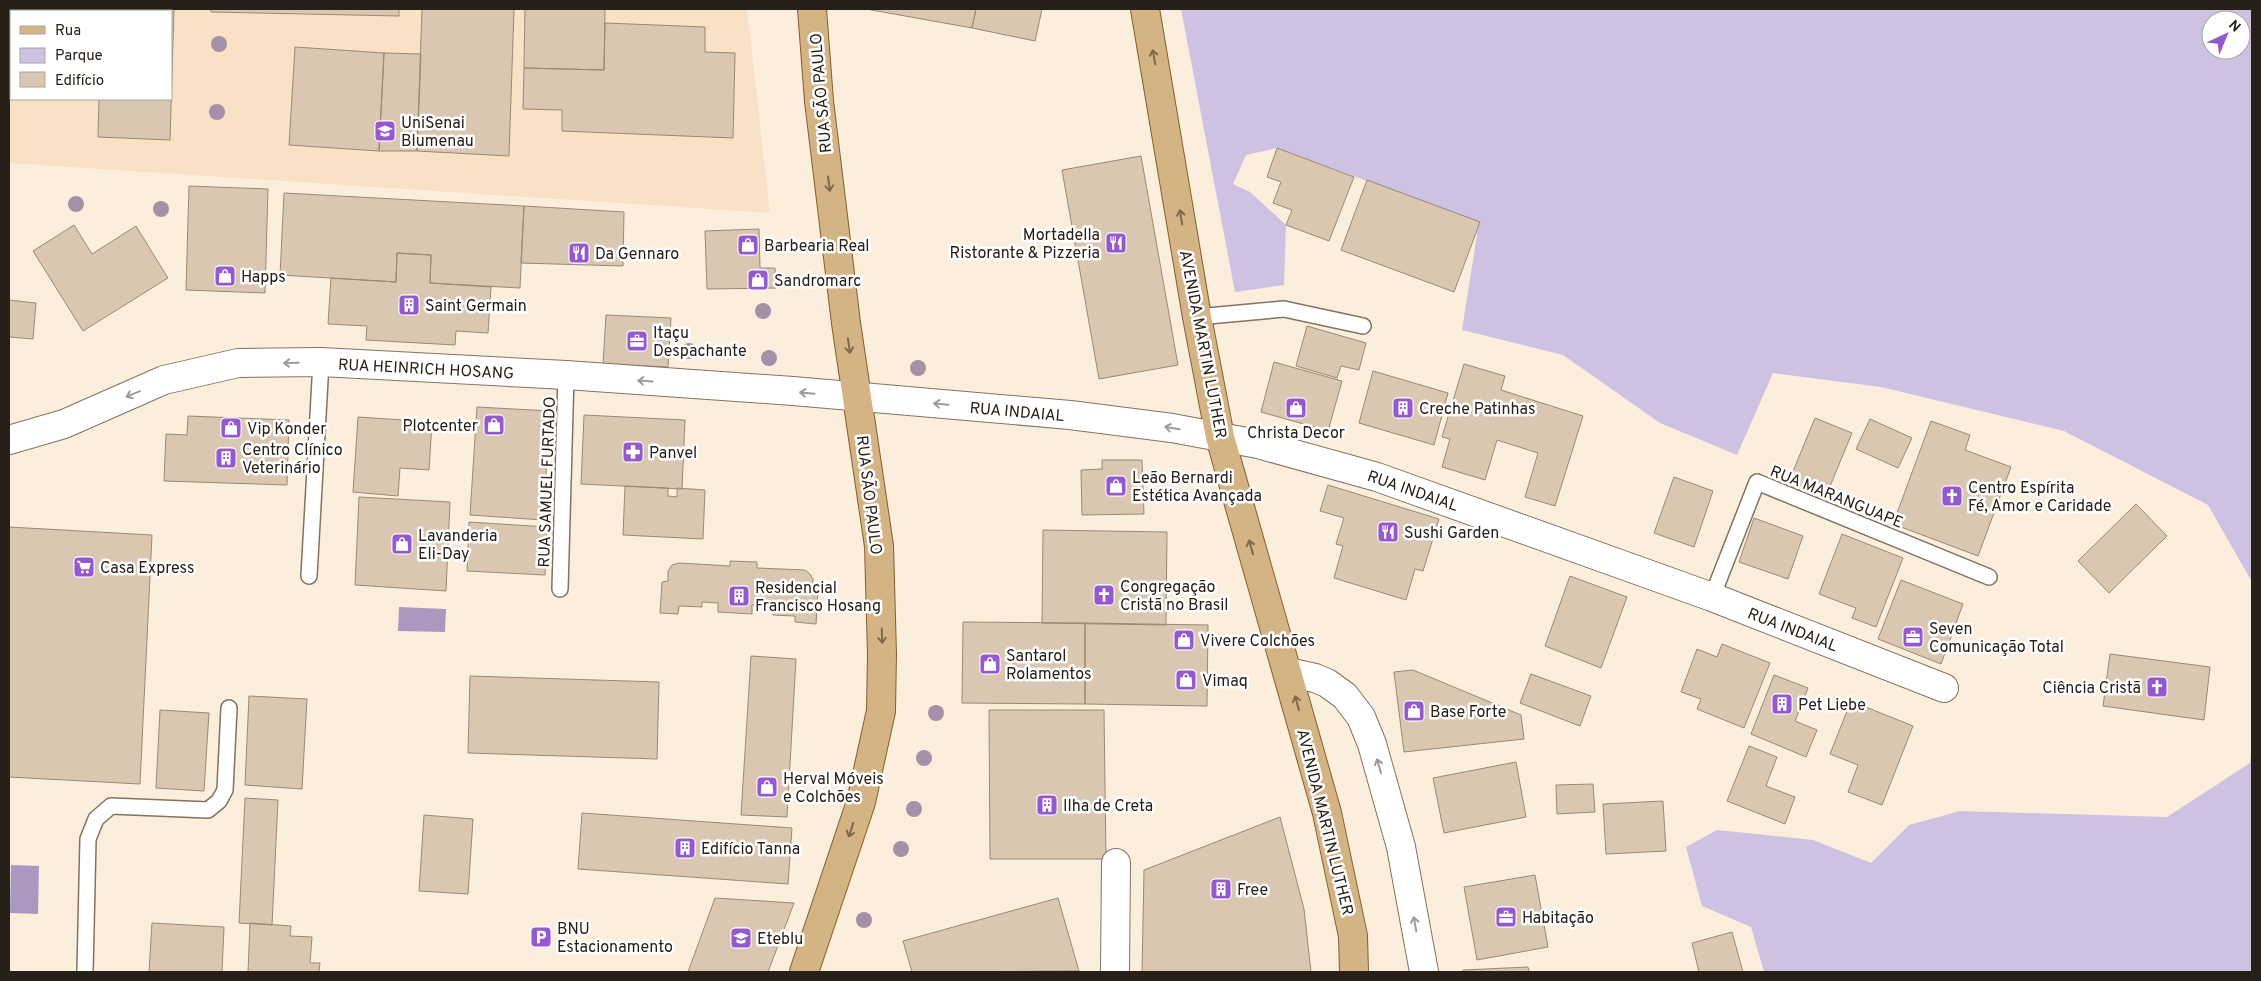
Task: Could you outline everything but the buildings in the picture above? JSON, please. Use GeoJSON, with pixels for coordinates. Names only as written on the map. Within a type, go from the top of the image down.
{"type":"FeatureCollection","features":[{"type":"Feature","properties":{"kind":"main road","name":"RUA SÃO PAULO"},"geometry":{"type":"LineString","coordinates":[[804,972],[861,802],[880,711],[882,654],[879,546],[868,463],[856,397],[819,101],[812,9]]}},
{"type":"Feature","properties":{"kind":"main road","name":"AVENIDA MARTIN LUTHER"},"geometry":{"type":"LineString","coordinates":[[1144,9],[1220,437],[1288,672],[1341,876],[1352,936],[1354,972]]}},
{"type":"Feature","properties":{"kind":"main road","name":"RUA HEINRICH HOSANG"},"geometry":{"type":"LineString","coordinates":[[9,440],[64,424],[164,380],[238,363],[321,362],[566,375],[856,397]]}},
{"type":"Feature","properties":{"kind":"main road","name":"RUA INDAIAL"},"geometry":{"type":"LineString","coordinates":[[856,397],[1070,415],[1172,428],[1258,444],[1377,477],[1712,597],[1944,688]]}},
{"type":"Feature","properties":{"kind":"main road"},"geometry":{"type":"LineString","coordinates":[[1288,672],[1315,678],[1327,683],[1345,696],[1361,717],[1372,744],[1401,847],[1424,972]]}},
{"type":"Feature","properties":{"kind":"main road"},"geometry":{"type":"LineString","coordinates":[[1116,863],[1116,972]]}},
{"type":"Feature","properties":{"kind":"lane"},"geometry":{"type":"LineString","coordinates":[[1197,316],[1284,309],[1362,326]]}},
{"type":"Feature","properties":{"kind":"lane"},"geometry":{"type":"LineString","coordinates":[[309,576],[321,362]]}},
{"type":"Feature","properties":{"kind":"lane","name":"RUA SAMUEL FURTADO"},"geometry":{"type":"LineString","coordinates":[[560,589],[566,375]]}},
{"type":"Feature","properties":{"kind":"lane","name":"RUA MARANGUAPE"},"geometry":{"type":"LineString","coordinates":[[1712,597],[1757,482],[1989,577]]}},
{"type":"Feature","properties":{"kind":"lane"},"geometry":{"type":"LineString","coordinates":[[85,972],[88,839],[96,819],[110,806],[208,810],[219,801],[226,790],[229,708]]}},
{"type":"Feature","properties":{"kind":"shaded area","name":"UniSenai Blumenau"},"geometry":{"type":"Polygon","coordinates":[[[9,9],[747,9],[770,213],[9,163],[9,9]]]}},
{"type":"Feature","properties":{"kind":"shaded area"},"geometry":{"type":"Polygon","coordinates":[[[399,607],[446,609],[445,632],[398,631],[399,607]]]}},
{"type":"Feature","properties":{"kind":"shaded area"},"geometry":{"type":"Polygon","coordinates":[[[11,865],[39,866],[38,914],[10,913],[11,865]]]}},
{"type":"Feature","properties":{"kind":"green space"},"geometry":{"type":"Polygon","coordinates":[[[1181,9],[2252,9],[2252,582],[2208,505],[2064,431],[1881,387],[1773,373],[1737,455],[1660,423],[1563,355],[1462,330],[1479,222],[1277,148],[1246,155],[1233,184],[1250,192],[1286,225],[1284,285],[1235,292],[1181,9]]]}},
{"type":"Feature","properties":{"kind":"green space"},"geometry":{"type":"Polygon","coordinates":[[[2252,738],[2252,972],[1764,972],[1751,927],[1702,906],[1686,847],[1717,830],[1813,840],[1871,863],[1909,825],[1960,811],[2167,817],[2250,763],[2252,738]]]}},
{"type":"Feature","properties":{"kind":"place","name":"UniSenai Blumenau"},"geometry":{"type":"Point","coordinates":[385,131]}},
{"type":"Feature","properties":{"kind":"place","name":"Mortadella Ristorante & Pizzeria"},"geometry":{"type":"Point","coordinates":[1116,243]}},
{"type":"Feature","properties":{"kind":"place","name":"Barbearia Real"},"geometry":{"type":"Point","coordinates":[748,245]}},
{"type":"Feature","properties":{"kind":"place","name":"Da Gennaro"},"geometry":{"type":"Point","coordinates":[579,253]}},
{"type":"Feature","properties":{"kind":"place","name":"Happs"},"geometry":{"type":"Point","coordinates":[225,276]}},
{"type":"Feature","properties":{"kind":"place","name":"Sandromarc"},"geometry":{"type":"Point","coordinates":[758,280]}},
{"type":"Feature","properties":{"kind":"place","name":"Saint Germain"},"geometry":{"type":"Point","coordinates":[409,305]}},
{"type":"Feature","properties":{"kind":"place","name":"Itaçu Despachante"},"geometry":{"type":"Point","coordinates":[637,341]}},
{"type":"Feature","properties":{"kind":"place","name":"Christa Decor"},"geometry":{"type":"Point","coordinates":[1296,408]}},
{"type":"Feature","properties":{"kind":"place","name":"Creche Patinhas"},"geometry":{"type":"Point","coordinates":[1403,408]}},
{"type":"Feature","properties":{"kind":"place","name":"Plotcenter"},"geometry":{"type":"Point","coordinates":[494,425]}},
{"type":"Feature","properties":{"kind":"place","name":"Vip Konder"},"geometry":{"type":"Point","coordinates":[231,428]}},
{"type":"Feature","properties":{"kind":"place","name":"Panvel"},"geometry":{"type":"Point","coordinates":[633,452]}},
{"type":"Feature","properties":{"kind":"place","name":"Centro Clínico Veterinário"},"geometry":{"type":"Point","coordinates":[226,458]}},
{"type":"Feature","properties":{"kind":"place","name":"Leão Bernardi Estética Avançada"},"geometry":{"type":"Point","coordinates":[1116,486]}},
{"type":"Feature","properties":{"kind":"place","name":"Centro Espírita Fé, Amor e Caridade"},"geometry":{"type":"Point","coordinates":[1952,496]}},
{"type":"Feature","properties":{"kind":"place","name":"Sushi Garden"},"geometry":{"type":"Point","coordinates":[1388,532]}},
{"type":"Feature","properties":{"kind":"place","name":"Lavanderia Eli-Day"},"geometry":{"type":"Point","coordinates":[402,544]}},
{"type":"Feature","properties":{"kind":"place","name":"Casa Express"},"geometry":{"type":"Point","coordinates":[84,567]}},
{"type":"Feature","properties":{"kind":"place","name":"Congregação Cristã no Brasil"},"geometry":{"type":"Point","coordinates":[1104,595]}},
{"type":"Feature","properties":{"kind":"place","name":"Residencial Francisco Hosang"},"geometry":{"type":"Point","coordinates":[739,596]}},
{"type":"Feature","properties":{"kind":"place","name":"Seven Comunicação Total"},"geometry":{"type":"Point","coordinates":[1913,637]}},
{"type":"Feature","properties":{"kind":"place","name":"Vivere Colchões"},"geometry":{"type":"Point","coordinates":[1184,640]}},
{"type":"Feature","properties":{"kind":"place","name":"Santarol Rolamentos"},"geometry":{"type":"Point","coordinates":[990,664]}},
{"type":"Feature","properties":{"kind":"place","name":"Vimaq"},"geometry":{"type":"Point","coordinates":[1186,680]}},
{"type":"Feature","properties":{"kind":"place","name":"Ciência Cristã"},"geometry":{"type":"Point","coordinates":[2157,687]}},
{"type":"Feature","properties":{"kind":"place","name":"Pet Liebe"},"geometry":{"type":"Point","coordinates":[1782,704]}},
{"type":"Feature","properties":{"kind":"place","name":"Base Forte"},"geometry":{"type":"Point","coordinates":[1414,711]}},
{"type":"Feature","properties":{"kind":"place","name":"Herval Móveis e Colchões"},"geometry":{"type":"Point","coordinates":[767,787]}},
{"type":"Feature","properties":{"kind":"place","name":"Ilha de Creta"},"geometry":{"type":"Point","coordinates":[1047,805]}},
{"type":"Feature","properties":{"kind":"place","name":"Edifício Tanna"},"geometry":{"type":"Point","coordinates":[685,848]}},
{"type":"Feature","properties":{"kind":"place","name":"Free"},"geometry":{"type":"Point","coordinates":[1221,889]}},
{"type":"Feature","properties":{"kind":"place","name":"Habitação"},"geometry":{"type":"Point","coordinates":[1506,917]}},
{"type":"Feature","properties":{"kind":"place","name":"BNU Estacionamento"},"geometry":{"type":"Point","coordinates":[541,937]}},
{"type":"Feature","properties":{"kind":"place","name":"Eteblu"},"geometry":{"type":"Point","coordinates":[741,938]}}]}
